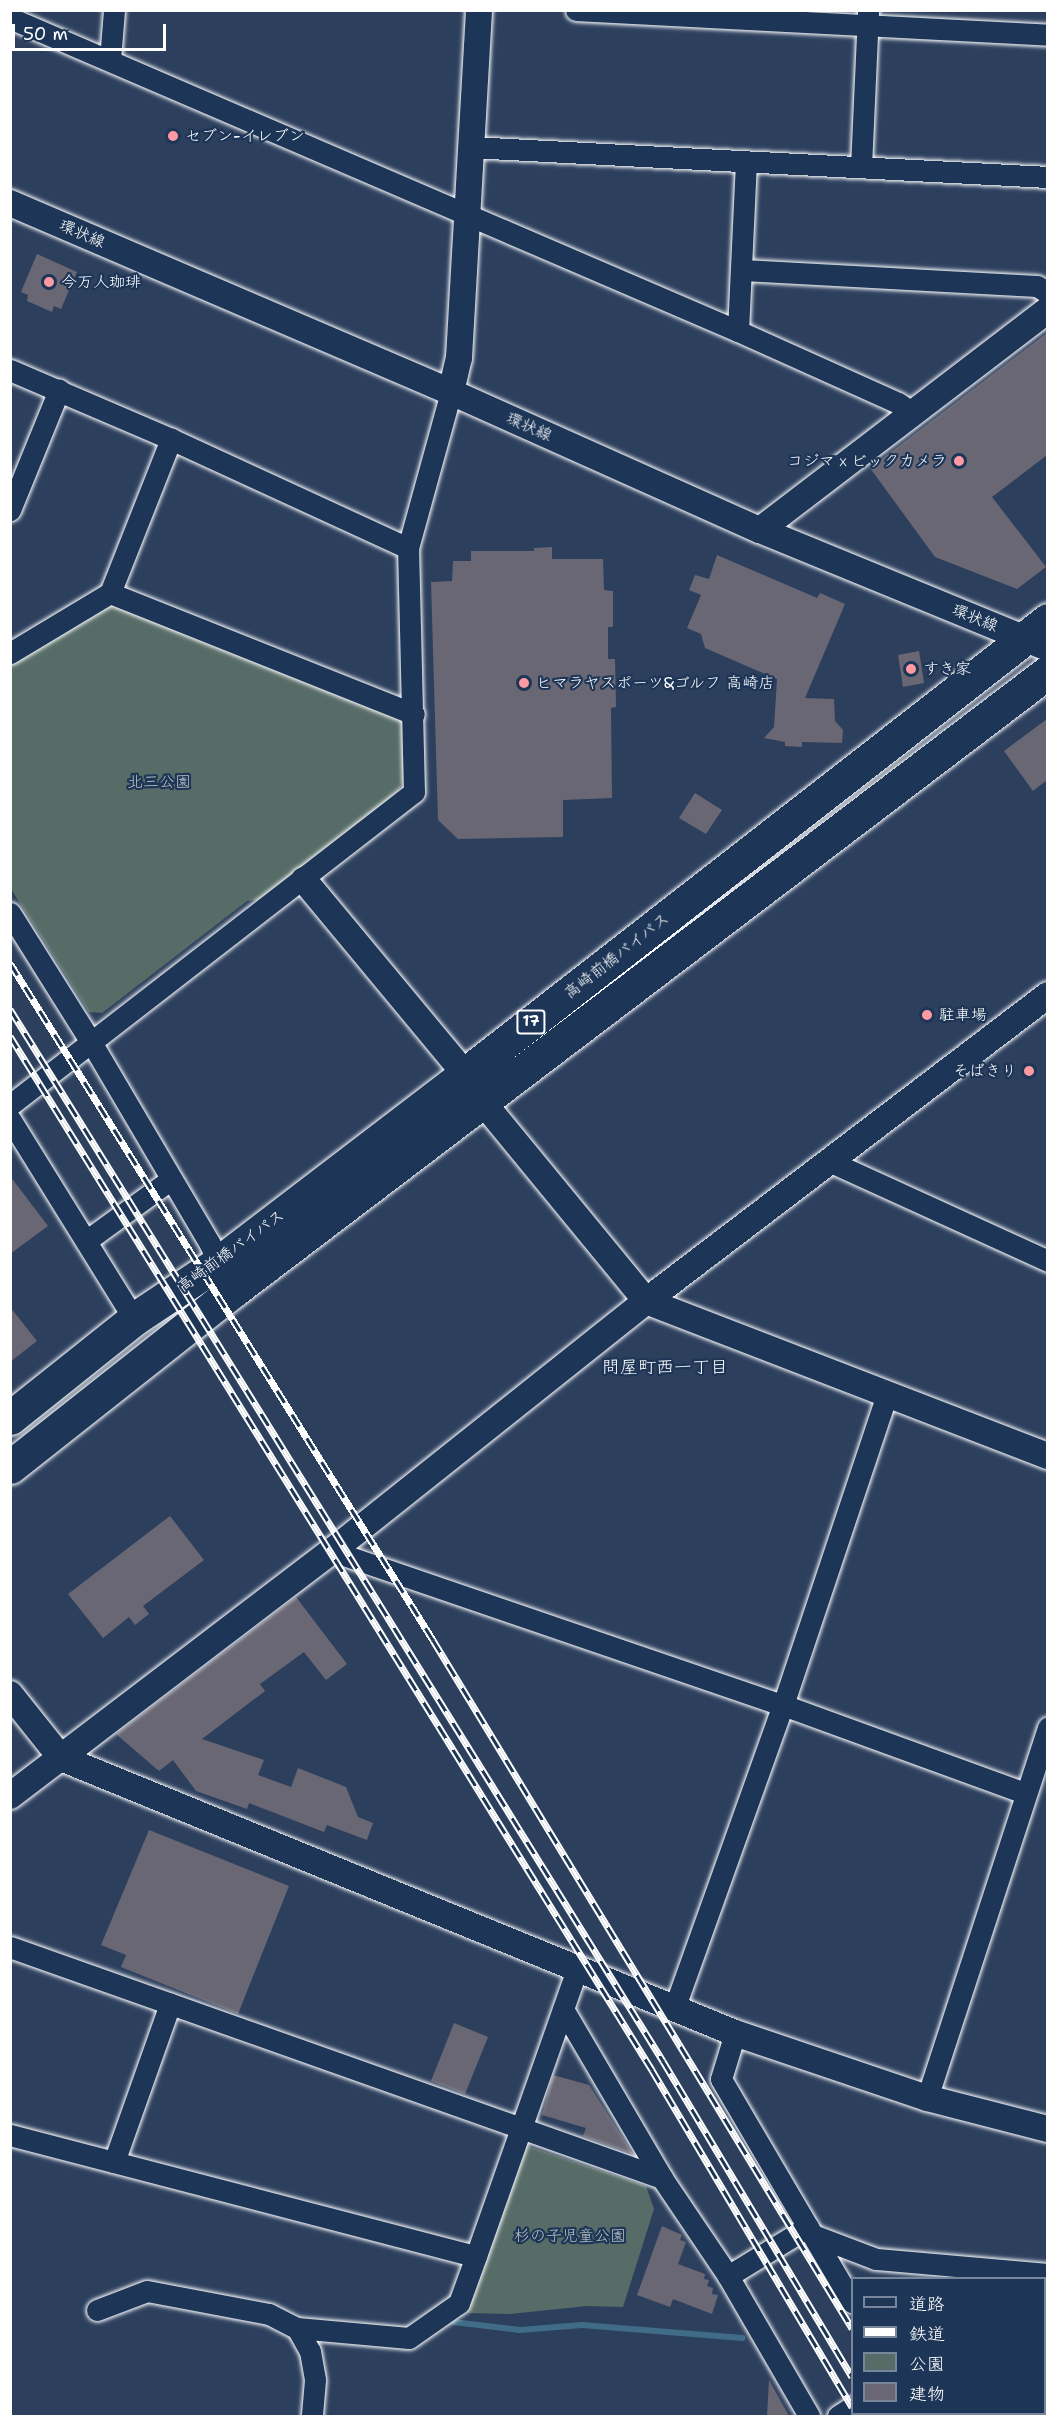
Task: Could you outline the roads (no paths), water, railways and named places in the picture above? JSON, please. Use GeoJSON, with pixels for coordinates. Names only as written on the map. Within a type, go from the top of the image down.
{"type":"FeatureCollection","features":[{"type":"Feature","properties":{"kind":"highway","name":"高崎前橋バイパス"},"geometry":{"type":"LineString","coordinates":[[10,1418],[134,1319],[218,1263],[1040,636]]}},
{"type":"Feature","properties":{"kind":"highway","name":"高崎前橋バイパス"},"geometry":{"type":"LineString","coordinates":[[10,1467],[233,1291],[1047,672]]}},
{"type":"Feature","properties":{"kind":"street"},"geometry":{"type":"LineString","coordinates":[[110,60],[114,10]]}},
{"type":"Feature","properties":{"kind":"street"},"geometry":{"type":"LineString","coordinates":[[10,1105],[304,880],[414,792],[414,714],[408,548],[459,358],[479,10]]}},
{"type":"Feature","properties":{"kind":"street"},"geometry":{"type":"LineString","coordinates":[[576,10],[867,18],[1047,35]]}},
{"type":"Feature","properties":{"kind":"street"},"geometry":{"type":"LineString","coordinates":[[10,18],[738,331],[898,403],[913,413]]}},
{"type":"Feature","properties":{"kind":"street"},"geometry":{"type":"LineString","coordinates":[[861,166],[867,18]]}},
{"type":"Feature","properties":{"kind":"street"},"geometry":{"type":"LineString","coordinates":[[470,147],[1047,177]]}},
{"type":"Feature","properties":{"kind":"street"},"geometry":{"type":"LineString","coordinates":[[738,331],[747,162]]}},
{"type":"Feature","properties":{"kind":"street","name":"環状線"},"geometry":{"type":"LineString","coordinates":[[10,203],[451,392],[760,530],[1040,636]]}},
{"type":"Feature","properties":{"kind":"street"},"geometry":{"type":"LineString","coordinates":[[743,270],[1037,286],[1047,293]]}},
{"type":"Feature","properties":{"kind":"street"},"geometry":{"type":"LineString","coordinates":[[760,530],[1047,310]]}},
{"type":"Feature","properties":{"kind":"street"},"geometry":{"type":"LineString","coordinates":[[10,370],[171,439],[408,548]]}},
{"type":"Feature","properties":{"kind":"street"},"geometry":{"type":"LineString","coordinates":[[10,510],[59,390]]}},
{"type":"Feature","properties":{"kind":"street"},"geometry":{"type":"LineString","coordinates":[[10,653],[110,593],[171,439]]}},
{"type":"Feature","properties":{"kind":"street"},"geometry":{"type":"LineString","coordinates":[[110,593],[414,714]]}},
{"type":"Feature","properties":{"kind":"street"},"geometry":{"type":"LineString","coordinates":[[304,880],[465,1074]]}},
{"type":"Feature","properties":{"kind":"street"},"geometry":{"type":"LineString","coordinates":[[10,913],[92,1042],[170,1180],[210,1244],[218,1263]]}},
{"type":"Feature","properties":{"kind":"street"},"geometry":{"type":"LineString","coordinates":[[10,1797],[332,1551],[646,1301],[1042,1006]]}},
{"type":"Feature","properties":{"kind":"street"},"geometry":{"type":"LineString","coordinates":[[482,1101],[646,1301],[1047,1456]]}},
{"type":"Feature","properties":{"kind":"street"},"geometry":{"type":"LineString","coordinates":[[10,1119],[134,1319]]}},
{"type":"Feature","properties":{"kind":"street"},"geometry":{"type":"LineString","coordinates":[[831,1162],[1047,1261]]}},
{"type":"Feature","properties":{"kind":"street"},"geometry":{"type":"LineString","coordinates":[[86,1241],[170,1180]]}},
{"type":"Feature","properties":{"kind":"street"},"geometry":{"type":"LineString","coordinates":[[674,2009],[783,1705],[887,1394]]}},
{"type":"Feature","properties":{"kind":"street"},"geometry":{"type":"LineString","coordinates":[[332,1551],[783,1705],[1025,1793]]}},
{"type":"Feature","properties":{"kind":"street"},"geometry":{"type":"LineString","coordinates":[[10,1694],[61,1758],[735,2033],[927,2098],[1047,2129]]}},
{"type":"Feature","properties":{"kind":"street"},"geometry":{"type":"LineString","coordinates":[[927,2098],[1047,1727]]}},
{"type":"Feature","properties":{"kind":"street"},"geometry":{"type":"LineString","coordinates":[[10,1947],[662,2178]]}},
{"type":"Feature","properties":{"kind":"street"},"geometry":{"type":"LineString","coordinates":[[97,2310],[147,2290],[269,2314],[297,2328],[409,2338],[459,2303],[577,1969]]}},
{"type":"Feature","properties":{"kind":"street"},"geometry":{"type":"LineString","coordinates":[[114,2162],[170,2004]]}},
{"type":"Feature","properties":{"kind":"street"},"geometry":{"type":"LineString","coordinates":[[563,2009],[662,2178],[728,2276],[809,2416]]}},
{"type":"Feature","properties":{"kind":"street"},"geometry":{"type":"LineString","coordinates":[[735,2033],[721,2079],[851,2300]]}},
{"type":"Feature","properties":{"kind":"street"},"geometry":{"type":"LineString","coordinates":[[10,2135],[476,2256]]}},
{"type":"Feature","properties":{"kind":"street"},"geometry":{"type":"LineString","coordinates":[[810,2231],[876,2259],[1047,2274]]}},
{"type":"Feature","properties":{"kind":"street"},"geometry":{"type":"LineString","coordinates":[[728,2276],[810,2231]]}},
{"type":"Feature","properties":{"kind":"street"},"geometry":{"type":"LineString","coordinates":[[297,2328],[310,2350],[312,2360],[315,2380],[312,2416]]}},
{"type":"Feature","properties":{"kind":"waterway"},"geometry":{"type":"LineString","coordinates":[[453,2322],[520,2330],[582,2325],[742,2338]]}},
{"type":"Feature","properties":{"kind":"railway"},"geometry":{"type":"LineString","coordinates":[[10,963],[433,1640],[851,2326]]}},
{"type":"Feature","properties":{"kind":"railway"},"geometry":{"type":"LineString","coordinates":[[10,1009],[663,2061],[851,2375]]}},
{"type":"Feature","properties":{"kind":"railway"},"geometry":{"type":"LineString","coordinates":[[10,1036],[652,2070],[851,2405]]}},
{"type":"Feature","properties":{"kind":"place","name":"セブン-イレブン"},"geometry":{"type":"Point","coordinates":[173,136]}},
{"type":"Feature","properties":{"kind":"place","name":"今万人珈琲"},"geometry":{"type":"Point","coordinates":[49,282]}},
{"type":"Feature","properties":{"kind":"place","name":"コジマｘビックカメラ"},"geometry":{"type":"Point","coordinates":[959,461]}},
{"type":"Feature","properties":{"kind":"place","name":"すき家"},"geometry":{"type":"Point","coordinates":[911,669]}},
{"type":"Feature","properties":{"kind":"place","name":"ヒマラヤスポーツ&ゴルフ 高崎店"},"geometry":{"type":"Point","coordinates":[524,683]}},
{"type":"Feature","properties":{"kind":"place","name":"駐車場"},"geometry":{"type":"Point","coordinates":[927,1015]}},
{"type":"Feature","properties":{"kind":"place","name":"そばきり"},"geometry":{"type":"Point","coordinates":[1029,1071]}},
{"type":"Feature","properties":{"kind":"district","name":"問屋町西一丁目"},"geometry":{"type":"Point","coordinates":[665,1367]}},
{"type":"Feature","properties":{"kind":"park label","name":"北三公園"},"geometry":{"type":"Point","coordinates":[159,782]}},
{"type":"Feature","properties":{"kind":"park label","name":"杉の子児童公園"},"geometry":{"type":"Point","coordinates":[570,2236]}}]}
